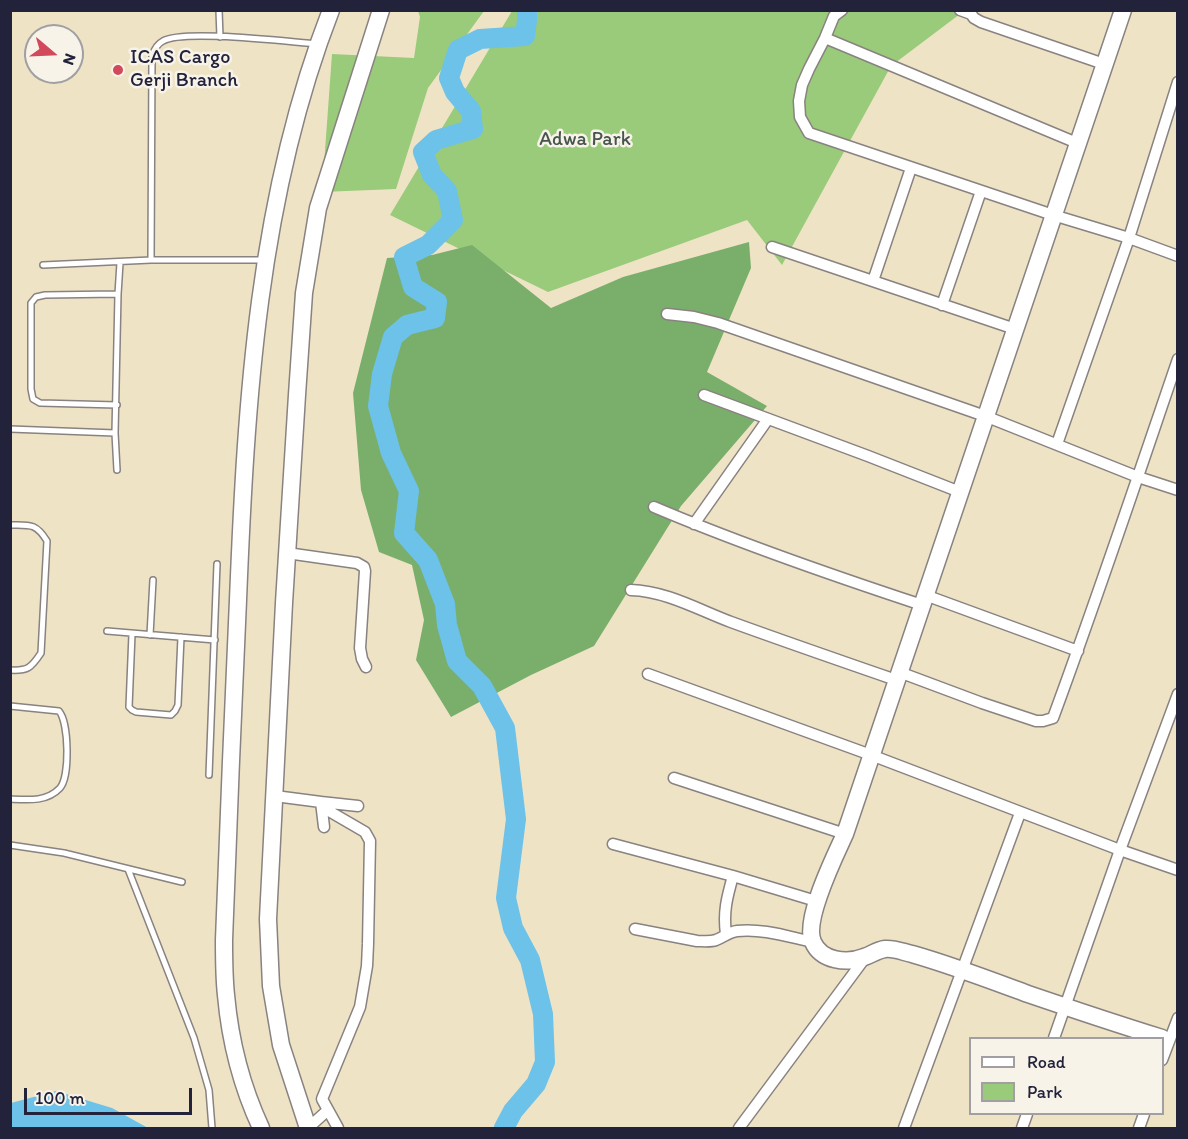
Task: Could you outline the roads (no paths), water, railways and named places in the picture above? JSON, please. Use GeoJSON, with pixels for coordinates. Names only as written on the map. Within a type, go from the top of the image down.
{"type":"FeatureCollection","features":[{"type":"Feature","properties":{"kind":"main road"},"geometry":{"type":"LineString","coordinates":[[261,1128],[244,1084],[232,1037],[226,995],[224,940],[246,430],[265,260],[282,173],[318,44],[331,10]]}},
{"type":"Feature","properties":{"kind":"main road"},"geometry":{"type":"LineString","coordinates":[[308,1128],[281,1045],[271,986],[268,919],[287,554],[304,292],[318,208],[381,10]]}},
{"type":"Feature","properties":{"kind":"main road"},"geometry":{"type":"LineString","coordinates":[[1123,10],[844,834],[816,902],[811,931],[813,942],[822,953],[836,960],[854,960],[878,950],[887,949],[929,959],[1156,1037]]}},
{"type":"Feature","properties":{"kind":"street"},"geometry":{"type":"LineString","coordinates":[[842,10],[834,16],[802,85],[799,101],[800,117],[809,133],[1178,256]]}},
{"type":"Feature","properties":{"kind":"street"},"geometry":{"type":"LineString","coordinates":[[967,12],[981,22],[1104,64]]}},
{"type":"Feature","properties":{"kind":"street"},"geometry":{"type":"LineString","coordinates":[[825,38],[1077,143]]}},
{"type":"Feature","properties":{"kind":"street"},"geometry":{"type":"LineString","coordinates":[[1057,444],[1129,238],[1178,82]]}},
{"type":"Feature","properties":{"kind":"street"},"geometry":{"type":"LineString","coordinates":[[873,281],[911,168]]}},
{"type":"Feature","properties":{"kind":"street"},"geometry":{"type":"LineString","coordinates":[[942,305],[981,191]]}},
{"type":"Feature","properties":{"kind":"street"},"geometry":{"type":"LineString","coordinates":[[772,247],[1015,329]]}},
{"type":"Feature","properties":{"kind":"street"},"geometry":{"type":"LineString","coordinates":[[667,314],[718,323],[986,416],[1138,477],[1178,490]]}},
{"type":"Feature","properties":{"kind":"street"},"geometry":{"type":"LineString","coordinates":[[631,590],[645,591],[684,603],[729,621],[1036,721],[1053,718],[1174,378],[1178,359]]}},
{"type":"Feature","properties":{"kind":"street"},"geometry":{"type":"LineString","coordinates":[[704,395],[960,492]]}},
{"type":"Feature","properties":{"kind":"street"},"geometry":{"type":"LineString","coordinates":[[694,524],[768,419]]}},
{"type":"Feature","properties":{"kind":"street"},"geometry":{"type":"LineString","coordinates":[[654,507],[823,572],[923,600],[1078,651]]}},
{"type":"Feature","properties":{"kind":"street"},"geometry":{"type":"LineString","coordinates":[[287,554],[357,563],[364,567],[360,648],[366,667]]}},
{"type":"Feature","properties":{"kind":"street"},"geometry":{"type":"LineString","coordinates":[[648,674],[1178,870]]}},
{"type":"Feature","properties":{"kind":"street"},"geometry":{"type":"LineString","coordinates":[[1054,1037],[1178,694]]}},
{"type":"Feature","properties":{"kind":"street"},"geometry":{"type":"LineString","coordinates":[[674,778],[844,834]]}},
{"type":"Feature","properties":{"kind":"street"},"geometry":{"type":"LineString","coordinates":[[275,795],[322,805],[358,806]]}},
{"type":"Feature","properties":{"kind":"street"},"geometry":{"type":"LineString","coordinates":[[322,805],[324,827]]}},
{"type":"Feature","properties":{"kind":"street"},"geometry":{"type":"LineString","coordinates":[[322,805],[365,832],[370,841],[367,966],[360,1007],[322,1099],[338,1128]]}},
{"type":"Feature","properties":{"kind":"street"},"geometry":{"type":"LineString","coordinates":[[904,1128],[1020,813]]}},
{"type":"Feature","properties":{"kind":"street"},"geometry":{"type":"LineString","coordinates":[[613,844],[732,876],[816,902]]}},
{"type":"Feature","properties":{"kind":"street"},"geometry":{"type":"LineString","coordinates":[[726,933],[725,907],[732,876]]}},
{"type":"Feature","properties":{"kind":"street"},"geometry":{"type":"LineString","coordinates":[[635,929],[697,941],[717,939],[726,933],[738,931],[761,932],[813,942]]}},
{"type":"Feature","properties":{"kind":"street"},"geometry":{"type":"LineString","coordinates":[[739,1128],[865,957]]}},
{"type":"Feature","properties":{"kind":"street"},"geometry":{"type":"LineString","coordinates":[[1168,1041],[1178,1018]]}},
{"type":"Feature","properties":{"kind":"street"},"geometry":{"type":"LineString","coordinates":[[308,1128],[328,1110]]}},
{"type":"Feature","properties":{"kind":"lane"},"geometry":{"type":"LineString","coordinates":[[219,10],[220,37]]}},
{"type":"Feature","properties":{"kind":"lane"},"geometry":{"type":"LineString","coordinates":[[151,260],[152,56],[154,50],[163,40],[182,36],[318,44]]}},
{"type":"Feature","properties":{"kind":"lane"},"geometry":{"type":"LineString","coordinates":[[43,266],[151,260],[265,260]]}},
{"type":"Feature","properties":{"kind":"lane"},"geometry":{"type":"LineString","coordinates":[[117,470],[115,433],[120,262]]}},
{"type":"Feature","properties":{"kind":"lane"},"geometry":{"type":"LineString","coordinates":[[117,405],[40,403],[33,399],[30,389],[31,303],[36,297],[118,294]]}},
{"type":"Feature","properties":{"kind":"lane"},"geometry":{"type":"LineString","coordinates":[[10,429],[115,433]]}},
{"type":"Feature","properties":{"kind":"lane"},"geometry":{"type":"LineString","coordinates":[[10,525],[32,525],[42,533],[47,541],[41,653],[34,664],[24,670],[10,670]]}},
{"type":"Feature","properties":{"kind":"lane"},"geometry":{"type":"LineString","coordinates":[[209,775],[217,564]]}},
{"type":"Feature","properties":{"kind":"lane"},"geometry":{"type":"LineString","coordinates":[[150,635],[153,580]]}},
{"type":"Feature","properties":{"kind":"lane"},"geometry":{"type":"LineString","coordinates":[[106,632],[215,640]]}},
{"type":"Feature","properties":{"kind":"lane"},"geometry":{"type":"LineString","coordinates":[[132,634],[129,707],[136,712],[171,715],[178,705],[181,638]]}},
{"type":"Feature","properties":{"kind":"lane"},"geometry":{"type":"LineString","coordinates":[[10,706],[59,711],[63,716],[67,736],[67,759],[62,786],[55,793],[39,800],[10,799]]}},
{"type":"Feature","properties":{"kind":"lane"},"geometry":{"type":"LineString","coordinates":[[10,845],[64,853],[182,882]]}},
{"type":"Feature","properties":{"kind":"lane"},"geometry":{"type":"LineString","coordinates":[[129,869],[194,1038],[209,1090],[212,1128]]}},
{"type":"Feature","properties":{"kind":"water"},"geometry":{"type":"Polygon","coordinates":[[[56,1091],[112,1108],[148,1128],[11,1128],[11,1103],[56,1091]]]}},
{"type":"Feature","properties":{"kind":"waterway"},"geometry":{"type":"LineString","coordinates":[[504,1128],[513,1111],[536,1084],[545,1062],[543,1014],[530,960],[513,928],[506,898],[516,819],[505,728],[482,686],[457,661],[447,625],[445,604],[428,560],[404,533],[409,491],[391,453],[378,406],[382,374],[393,337],[407,325],[435,318],[437,302],[413,287],[404,257],[428,245],[453,220],[447,191],[432,175],[423,152],[436,140],[473,129],[471,111],[455,92],[449,78],[458,50],[480,39],[525,36],[527,10]]}},
{"type":"Feature","properties":{"kind":"place","name":"ICAS Cargo Gerji Branch"},"geometry":{"type":"Point","coordinates":[118,70]}},
{"type":"Feature","properties":{"kind":"park label","name":"Adwa Park"},"geometry":{"type":"Point","coordinates":[585,140]}}]}
